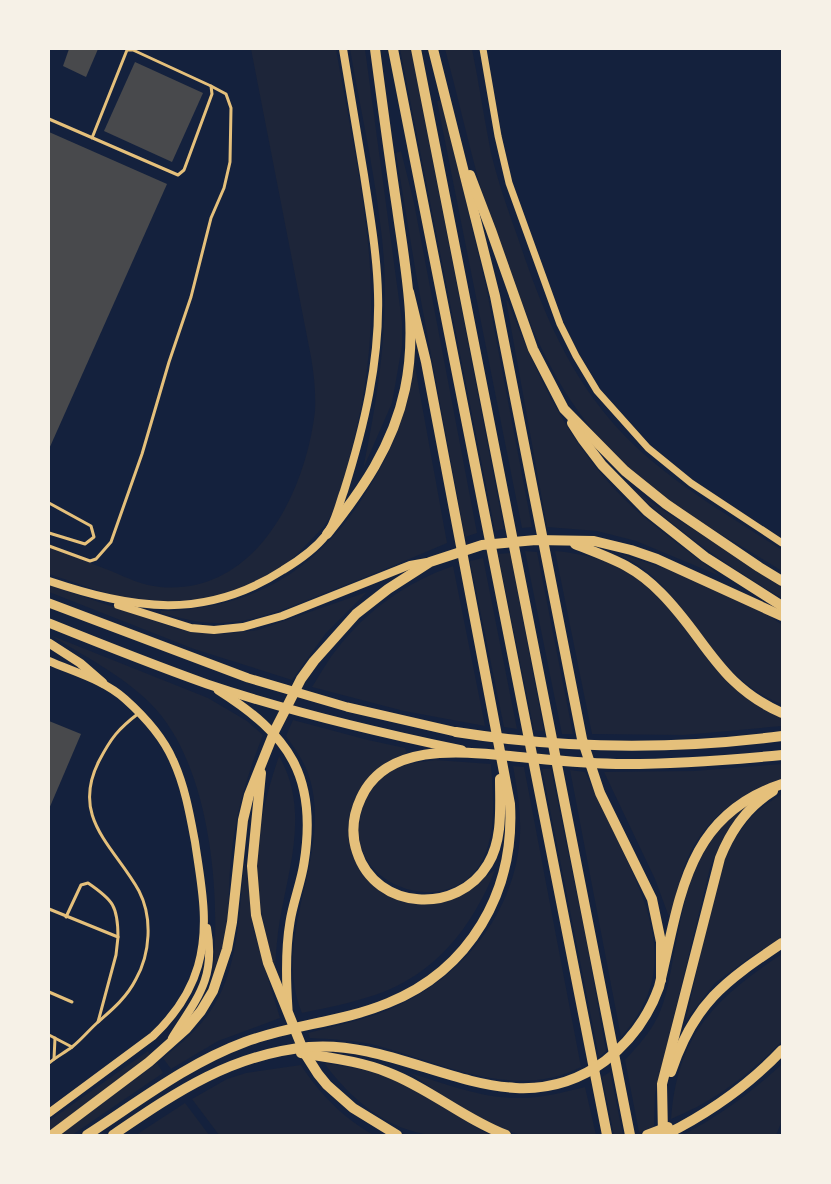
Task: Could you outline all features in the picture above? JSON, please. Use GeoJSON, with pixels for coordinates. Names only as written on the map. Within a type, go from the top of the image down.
{"type":"FeatureCollection","features":[{"type":"Feature","properties":{"kind":"highway"},"geometry":{"type":"LineString","coordinates":[[87,1135],[199,1063],[245,1042],[273,1033],[387,1004],[413,991],[454,960],[472,940],[497,895],[505,864],[511,830],[511,817],[499,746],[426,362],[409,292],[375,49]]}},
{"type":"Feature","properties":{"kind":"highway"},"geometry":{"type":"LineString","coordinates":[[393,49],[607,1135]]}},
{"type":"Feature","properties":{"kind":"highway"},"geometry":{"type":"LineString","coordinates":[[416,49],[630,1135]]}},
{"type":"Feature","properties":{"kind":"highway"},"geometry":{"type":"LineString","coordinates":[[433,49],[495,296],[582,739],[600,793],[652,899],[661,942],[660,983]]}},
{"type":"Feature","properties":{"kind":"highway"},"geometry":{"type":"LineString","coordinates":[[455,138],[491,230],[533,349],[582,440],[602,466],[646,511],[705,557],[782,606]]}},
{"type":"Feature","properties":{"kind":"highway"},"geometry":{"type":"LineString","coordinates":[[327,534],[360,493],[383,452],[396,421],[405,389],[410,358],[409,292]]}},
{"type":"Feature","properties":{"kind":"highway"},"geometry":{"type":"LineString","coordinates":[[564,409],[625,472],[666,504],[782,581]]}},
{"type":"Feature","properties":{"kind":"highway"},"geometry":{"type":"LineString","coordinates":[[52,1135],[149,1062],[186,1029],[201,1012],[213,991],[220,974],[227,949],[232,922],[243,820],[249,795],[288,702],[301,679],[314,661],[356,614],[388,589],[430,562],[469,548],[497,543],[536,540],[603,543],[651,557],[782,616]]}},
{"type":"Feature","properties":{"kind":"highway"},"geometry":{"type":"LineString","coordinates":[[569,542],[618,560],[649,581],[672,605],[712,658],[737,686],[770,708],[782,713]]}},
{"type":"Feature","properties":{"kind":"highway"},"geometry":{"type":"LineString","coordinates":[[456,732],[541,743],[622,747],[689,745],[782,736]]}},
{"type":"Feature","properties":{"kind":"highway"},"geometry":{"type":"LineString","coordinates":[[499,746],[499,823],[492,853],[484,870],[461,891],[437,899],[416,900],[396,894],[384,888],[366,869],[361,861],[355,844],[353,828],[354,817],[356,808],[364,791],[382,772],[404,759],[425,755],[467,752],[544,760],[625,764],[687,762],[782,755]]}},
{"type":"Feature","properties":{"kind":"highway"},"geometry":{"type":"LineString","coordinates":[[262,765],[252,866],[254,902],[262,946],[304,1052],[327,1085],[353,1108],[397,1135]]}},
{"type":"Feature","properties":{"kind":"highway"},"geometry":{"type":"LineString","coordinates":[[113,1135],[177,1093],[221,1070],[262,1055],[309,1047],[330,1047],[362,1051],[482,1084],[505,1088],[530,1089],[571,1080],[590,1071],[617,1053],[644,1021],[653,1005],[660,983],[686,876],[697,851],[712,829],[740,804],[759,792],[782,785]]}},
{"type":"Feature","properties":{"kind":"highway"},"geometry":{"type":"LineString","coordinates":[[782,785],[755,804],[746,813],[734,828],[720,858],[662,1084],[662,1117],[664,1135],[704,1114],[753,1079],[782,1050]]}},
{"type":"Feature","properties":{"kind":"highway"},"geometry":{"type":"LineString","coordinates":[[662,1117],[670,1074],[677,1054],[682,1042],[699,1014],[721,987],[782,944]]}},
{"type":"Feature","properties":{"kind":"highway"},"geometry":{"type":"LineString","coordinates":[[287,1051],[348,1061],[388,1072],[478,1122],[506,1135]]}},
{"type":"Feature","properties":{"kind":"highway"},"geometry":{"type":"LineString","coordinates":[[647,1135],[704,1114]]}},
{"type":"Feature","properties":{"kind":"main road"},"geometry":{"type":"LineString","coordinates":[[87,594],[151,606],[185,605],[226,597],[255,586],[273,577],[299,559],[327,534],[339,506],[363,425],[370,393],[378,323],[378,288],[372,225],[343,49]]}},
{"type":"Feature","properties":{"kind":"main road"},"geometry":{"type":"LineString","coordinates":[[49,581],[182,626],[202,630],[227,629],[243,627],[282,616],[410,565],[430,562]]}},
{"type":"Feature","properties":{"kind":"main road"},"geometry":{"type":"LineString","coordinates":[[49,603],[248,678],[347,707],[456,732]]}},
{"type":"Feature","properties":{"kind":"main road"},"geometry":{"type":"LineString","coordinates":[[49,623],[128,655],[208,684],[329,720],[467,752]]}},
{"type":"Feature","properties":{"kind":"main road"},"geometry":{"type":"LineString","coordinates":[[49,643],[80,663],[103,683],[124,698],[139,713],[166,746],[180,776],[191,823],[210,943],[205,980],[196,1002],[168,1045]]}},
{"type":"Feature","properties":{"kind":"main road"},"geometry":{"type":"LineString","coordinates":[[49,661],[103,683]]}},
{"type":"Feature","properties":{"kind":"main road"},"geometry":{"type":"LineString","coordinates":[[208,684],[251,712],[263,722],[282,744],[295,765],[301,780],[305,801],[307,827],[304,864],[290,921],[287,944],[286,962],[289,1014]]}},
{"type":"Feature","properties":{"kind":"main road"},"geometry":{"type":"LineString","coordinates":[[49,1113],[153,1036],[174,1014],[183,1002],[198,966],[203,943],[204,909]]}},
{"type":"Feature","properties":{"kind":"street"},"geometry":{"type":"LineString","coordinates":[[483,49],[498,136],[509,182],[560,324],[583,368],[597,391],[648,448],[691,484],[782,542]]}},
{"type":"Feature","properties":{"kind":"lane"},"geometry":{"type":"LineString","coordinates":[[49,546],[90,561],[96,559],[111,542],[114,535],[142,454],[169,362],[191,297],[211,218],[224,188],[230,162],[231,108],[226,94],[133,50],[127,50],[92,138]]}},
{"type":"Feature","properties":{"kind":"lane"},"geometry":{"type":"LineString","coordinates":[[49,119],[178,175],[184,170],[212,94],[210,86]]}},
{"type":"Feature","properties":{"kind":"lane"},"geometry":{"type":"LineString","coordinates":[[49,503],[91,526],[94,537],[85,544],[49,533]]}},
{"type":"Feature","properties":{"kind":"lane"},"geometry":{"type":"LineString","coordinates":[[49,1062],[72,1047],[122,1000],[136,980],[145,959],[148,936],[144,907],[139,892],[99,834],[93,820],[89,804],[89,789],[93,774],[118,729],[139,713]]}},
{"type":"Feature","properties":{"kind":"lane"},"geometry":{"type":"LineString","coordinates":[[66,917],[81,885],[88,883],[108,898],[118,917],[116,955],[98,1022]]}},
{"type":"Feature","properties":{"kind":"lane"},"geometry":{"type":"LineString","coordinates":[[49,909],[118,937]]}},
{"type":"Feature","properties":{"kind":"lane"},"geometry":{"type":"LineString","coordinates":[[49,992],[72,1002]]}},
{"type":"Feature","properties":{"kind":"lane"},"geometry":{"type":"LineString","coordinates":[[49,1035],[72,1047]]}},
{"type":"Feature","properties":{"kind":"lane"},"geometry":{"type":"LineString","coordinates":[[54,1059],[56,1038]]}},
{"type":"Feature","properties":{"kind":"shaded area"},"geometry":{"type":"Polygon","coordinates":[[[251,49],[336,49],[364,206],[370,269],[371,321],[368,363],[362,404],[353,444],[336,504],[330,517],[315,536],[294,557],[281,567],[265,577],[240,589],[199,600],[156,603],[125,598],[49,574],[49,547],[135,581],[153,586],[194,585],[223,575],[249,556],[270,532],[287,504],[300,474],[310,442],[315,411],[312,364],[251,49]]]}},
{"type":"Feature","properties":{"kind":"shaded area"},"geometry":{"type":"Polygon","coordinates":[[[350,49],[365,49],[402,322],[402,346],[392,403],[363,469],[375,408],[379,377],[385,285],[377,200],[350,49]]]}},
{"type":"Feature","properties":{"kind":"shaded area"},"geometry":{"type":"Polygon","coordinates":[[[400,49],[411,49],[504,529],[495,531],[400,49]]]}},
{"type":"Feature","properties":{"kind":"shaded area"},"geometry":{"type":"Polygon","coordinates":[[[445,49],[472,49],[491,153],[503,196],[538,295],[577,374],[593,398],[612,422],[650,459],[686,487],[782,550],[782,571],[703,524],[646,484],[608,448],[572,402],[544,354],[532,328],[510,271],[479,182],[445,49]]]}},
{"type":"Feature","properties":{"kind":"shaded area"},"geometry":{"type":"Polygon","coordinates":[[[441,100],[486,286],[532,527],[522,528],[437,101],[441,100]]]}},
{"type":"Feature","properties":{"kind":"shaded area"},"geometry":{"type":"Polygon","coordinates":[[[401,151],[414,203],[477,533],[465,537],[416,274],[396,153],[401,151]]]}},
{"type":"Feature","properties":{"kind":"shaded area"},"geometry":{"type":"Polygon","coordinates":[[[506,300],[508,301],[545,387],[576,440],[594,465],[614,489],[637,511],[720,576],[636,541],[597,531],[547,527],[506,300]]]}},
{"type":"Feature","properties":{"kind":"shaded area"},"geometry":{"type":"Polygon","coordinates":[[[414,361],[447,543],[304,602],[245,620],[206,623],[161,613],[161,611],[196,608],[227,602],[257,592],[284,578],[308,561],[331,539],[351,515],[387,456],[403,414],[410,387],[414,361]]]}},
{"type":"Feature","properties":{"kind":"shaded area"},"geometry":{"type":"Polygon","coordinates":[[[630,487],[661,509],[782,585],[782,598],[722,561],[684,533],[630,487]]]}},
{"type":"Feature","properties":{"kind":"shaded area"},"geometry":{"type":"Polygon","coordinates":[[[525,551],[537,552],[573,734],[562,734],[525,551]]]}},
{"type":"Feature","properties":{"kind":"shaded area"},"geometry":{"type":"Polygon","coordinates":[[[555,551],[578,554],[600,560],[622,569],[642,582],[662,600],[719,673],[744,696],[782,718],[782,726],[684,735],[592,734],[555,551]]]}},
{"type":"Feature","properties":{"kind":"shaded area"},"geometry":{"type":"Polygon","coordinates":[[[510,553],[544,731],[534,730],[498,554],[510,553]]]}},
{"type":"Feature","properties":{"kind":"shaded area"},"geometry":{"type":"Polygon","coordinates":[[[617,553],[667,569],[770,616],[782,625],[782,704],[760,693],[741,680],[710,646],[668,592],[651,575],[635,563],[617,553]]]}},
{"type":"Feature","properties":{"kind":"shaded area"},"geometry":{"type":"Polygon","coordinates":[[[483,558],[517,729],[504,727],[470,561],[483,558]]]}},
{"type":"Feature","properties":{"kind":"shaded area"},"geometry":{"type":"Polygon","coordinates":[[[453,566],[485,726],[404,711],[312,687],[337,649],[361,622],[404,589],[420,580],[453,566]]]}},
{"type":"Feature","properties":{"kind":"shaded area"},"geometry":{"type":"Polygon","coordinates":[[[49,585],[178,629],[192,632],[223,634],[258,630],[367,592],[326,633],[292,680],[194,649],[49,592],[49,585]]]}},
{"type":"Feature","properties":{"kind":"shaded area"},"geometry":{"type":"Polygon","coordinates":[[[50,635],[208,698],[247,721],[263,735],[247,780],[235,827],[230,868],[227,929],[223,948],[212,979],[215,946],[213,872],[208,833],[199,795],[187,760],[171,729],[150,703],[139,693],[102,666],[50,635]]]}},
{"type":"Feature","properties":{"kind":"shaded area"},"geometry":{"type":"Polygon","coordinates":[[[293,720],[368,740],[405,748],[407,753],[390,761],[375,773],[363,787],[354,802],[350,820],[349,837],[353,855],[363,873],[370,879],[403,901],[417,904],[432,904],[457,897],[495,870],[486,891],[463,929],[434,961],[416,975],[375,995],[348,1003],[302,1013],[294,984],[293,954],[314,835],[315,806],[309,776],[305,765],[286,736],[293,720]]]}},
{"type":"Feature","properties":{"kind":"shaded area"},"geometry":{"type":"Polygon","coordinates":[[[279,756],[288,776],[293,796],[295,816],[292,857],[279,925],[275,970],[259,899],[257,855],[261,821],[279,756]]]}},
{"type":"Feature","properties":{"kind":"shaded area"},"geometry":{"type":"Polygon","coordinates":[[[435,760],[491,764],[493,812],[490,836],[483,859],[473,874],[460,884],[444,890],[427,892],[410,890],[394,884],[380,875],[368,862],[362,850],[359,836],[359,823],[362,809],[368,797],[375,785],[385,775],[401,766],[435,760]]]}},
{"type":"Feature","properties":{"kind":"shaded area"},"geometry":{"type":"Polygon","coordinates":[[[782,764],[782,779],[749,793],[734,803],[720,814],[697,841],[688,857],[682,874],[672,915],[669,917],[655,879],[604,772],[694,771],[782,764]]]}},
{"type":"Feature","properties":{"kind":"shaded area"},"geometry":{"type":"Polygon","coordinates":[[[513,766],[524,767],[581,1067],[555,1077],[529,1081],[502,1080],[449,1068],[371,1044],[310,1038],[308,1033],[376,1015],[387,1011],[421,993],[444,977],[464,958],[482,937],[497,914],[509,889],[516,863],[520,835],[520,818],[513,766]]]}},
{"type":"Feature","properties":{"kind":"shaded area"},"geometry":{"type":"Polygon","coordinates":[[[542,769],[551,769],[587,944],[606,1051],[599,1057],[542,769]]]}},
{"type":"Feature","properties":{"kind":"shaded area"},"geometry":{"type":"Polygon","coordinates":[[[570,770],[585,772],[634,876],[644,900],[650,923],[654,946],[654,969],[649,992],[638,1014],[621,1037],[570,770]]]}},
{"type":"Feature","properties":{"kind":"shaded area"},"geometry":{"type":"Polygon","coordinates":[[[782,794],[782,937],[749,958],[715,983],[686,1020],[718,873],[731,843],[751,817],[765,805],[782,794]]]}},
{"type":"Feature","properties":{"kind":"shaded area"},"geometry":{"type":"Polygon","coordinates":[[[743,808],[746,810],[725,838],[710,868],[655,1094],[654,1127],[639,1132],[625,1060],[648,1033],[656,1021],[661,1008],[668,983],[686,897],[700,859],[710,842],[724,825],[743,808]]]}},
{"type":"Feature","properties":{"kind":"shaded area"},"geometry":{"type":"Polygon","coordinates":[[[244,864],[246,864],[253,928],[280,1018],[218,1041],[171,1069],[163,1058],[186,1038],[207,1016],[218,999],[226,981],[236,943],[244,864]]]}},
{"type":"Feature","properties":{"kind":"shaded area"},"geometry":{"type":"Polygon","coordinates":[[[782,954],[782,1041],[744,1076],[717,1096],[671,1119],[675,1090],[681,1064],[691,1041],[719,1003],[758,970],[782,954]]]}},
{"type":"Feature","properties":{"kind":"shaded area"},"geometry":{"type":"Polygon","coordinates":[[[148,1051],[150,1055],[49,1133],[49,1121],[148,1051]]]}},
{"type":"Feature","properties":{"kind":"shaded area"},"geometry":{"type":"Polygon","coordinates":[[[157,1063],[163,1073],[72,1135],[60,1135],[157,1063]]]}},
{"type":"Feature","properties":{"kind":"shaded area"},"geometry":{"type":"Polygon","coordinates":[[[324,1063],[365,1070],[393,1080],[421,1094],[490,1135],[433,1135],[400,1127],[371,1111],[334,1076],[324,1063]]]}},
{"type":"Feature","properties":{"kind":"shaded area"},"geometry":{"type":"Polygon","coordinates":[[[782,1064],[782,1121],[776,1135],[683,1135],[735,1103],[782,1064]]]}},
{"type":"Feature","properties":{"kind":"shaded area"},"geometry":{"type":"Polygon","coordinates":[[[301,1065],[316,1086],[342,1113],[363,1129],[374,1135],[219,1135],[192,1099],[227,1079],[246,1073],[301,1065]]]}},
{"type":"Feature","properties":{"kind":"shaded area"},"geometry":{"type":"Polygon","coordinates":[[[610,1072],[623,1135],[614,1135],[602,1077],[610,1072]]]}},
{"type":"Feature","properties":{"kind":"shaded area"},"geometry":{"type":"Polygon","coordinates":[[[410,1073],[465,1090],[507,1098],[537,1097],[585,1087],[596,1135],[521,1135],[508,1131],[488,1123],[456,1105],[410,1073]]]}},
{"type":"Feature","properties":{"kind":"shaded area"},"geometry":{"type":"Polygon","coordinates":[[[185,1103],[209,1135],[136,1135],[185,1103]]]}},
{"type":"Feature","properties":{"kind":"building"},"geometry":{"type":"Polygon","coordinates":[[[69,49],[98,49],[86,77],[63,66],[69,49]]]}},
{"type":"Feature","properties":{"kind":"building"},"geometry":{"type":"Polygon","coordinates":[[[135,62],[203,93],[172,162],[104,131],[135,62]]]}},
{"type":"Feature","properties":{"kind":"building"},"geometry":{"type":"Polygon","coordinates":[[[49,132],[167,184],[49,449],[49,132]]]}},
{"type":"Feature","properties":{"kind":"building"},"geometry":{"type":"Polygon","coordinates":[[[49,721],[81,734],[49,809],[49,721]]]}}]}
